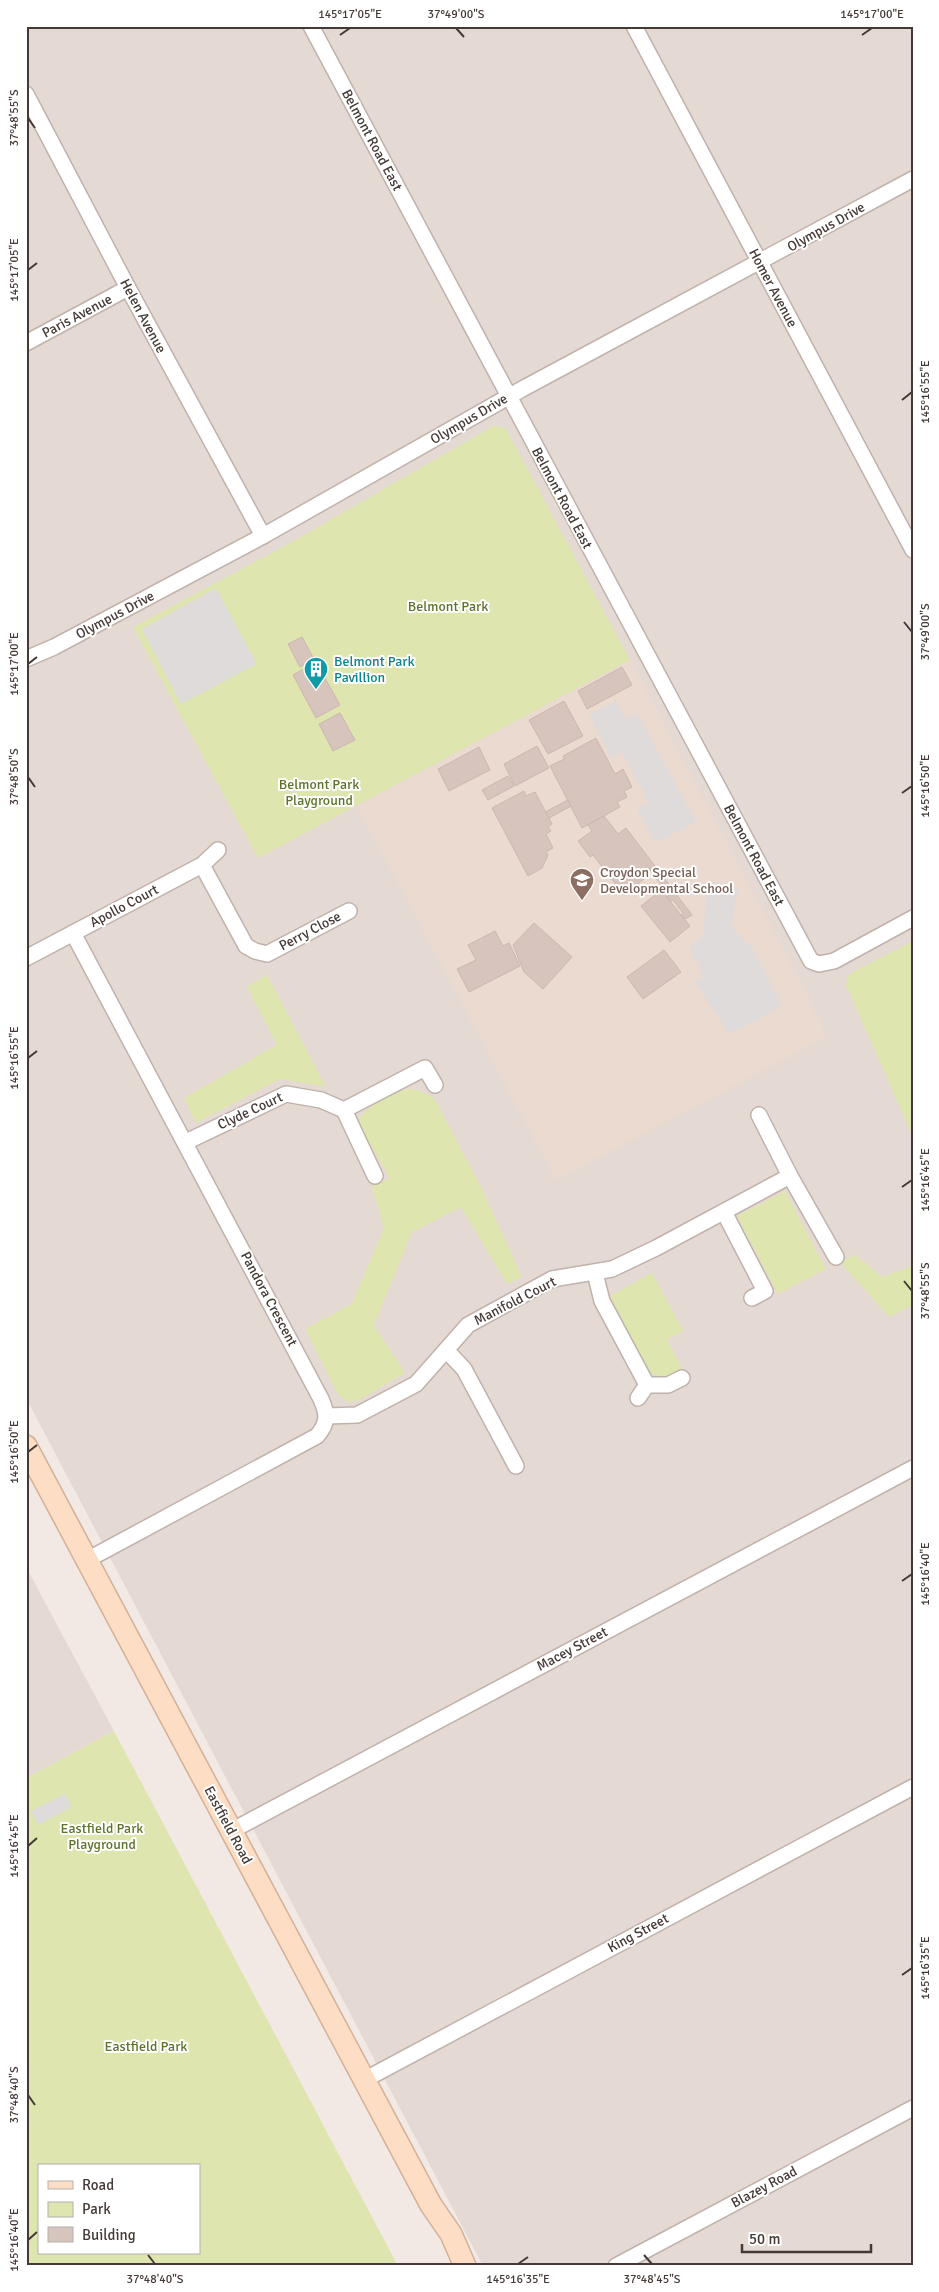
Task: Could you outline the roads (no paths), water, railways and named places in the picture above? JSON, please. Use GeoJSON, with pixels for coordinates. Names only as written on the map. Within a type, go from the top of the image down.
{"type":"FeatureCollection","features":[{"type":"Feature","properties":{"kind":"main road","name":"Eastfield Road"},"geometry":{"type":"LineString","coordinates":[[26,1446],[364,2080],[431,2204],[451,2234],[465,2266]]}},
{"type":"Feature","properties":{"kind":"main road","name":"Eastfield Road"},"geometry":{"type":"LineString","coordinates":[[431,2204],[451,2266]]}},
{"type":"Feature","properties":{"kind":"street","name":"Belmont Road East"},"geometry":{"type":"LineString","coordinates":[[312,26],[508,397],[811,961],[819,964],[834,961],[913,918]]}},
{"type":"Feature","properties":{"kind":"street","name":"Homer Avenue"},"geometry":{"type":"LineString","coordinates":[[634,26],[913,550]]}},
{"type":"Feature","properties":{"kind":"street","name":"Helen Avenue"},"geometry":{"type":"LineString","coordinates":[[26,94],[128,288],[263,536]]}},
{"type":"Feature","properties":{"kind":"street","name":"Olympus Drive"},"geometry":{"type":"LineString","coordinates":[[26,659],[54,647],[263,536],[508,397],[913,179]]}},
{"type":"Feature","properties":{"kind":"street","name":"Paris Avenue"},"geometry":{"type":"LineString","coordinates":[[26,343],[128,288]]}},
{"type":"Feature","properties":{"kind":"street","name":"Apollo Court"},"geometry":{"type":"LineString","coordinates":[[26,958],[202,865],[218,850]]}},
{"type":"Feature","properties":{"kind":"street","name":"Perry Close"},"geometry":{"type":"LineString","coordinates":[[202,865],[246,946],[254,951],[267,954],[349,911]]}},
{"type":"Feature","properties":{"kind":"street","name":"Pandora Crescent"},"geometry":{"type":"LineString","coordinates":[[74,933],[321,1399],[327,1416]]}},
{"type":"Feature","properties":{"kind":"street"},"geometry":{"type":"LineString","coordinates":[[375,1178],[344,1110],[425,1068],[435,1085]]}},
{"type":"Feature","properties":{"kind":"street","name":"Clyde Court"},"geometry":{"type":"LineString","coordinates":[[186,1142],[286,1094],[321,1100],[344,1110]]}},
{"type":"Feature","properties":{"kind":"street"},"geometry":{"type":"LineString","coordinates":[[759,1115],[790,1176],[836,1257]]}},
{"type":"Feature","properties":{"kind":"street","name":"Manifold Court"},"geometry":{"type":"LineString","coordinates":[[327,1416],[358,1415],[416,1384],[468,1325],[552,1280],[580,1273],[595,1273],[621,1264],[790,1176]]}},
{"type":"Feature","properties":{"kind":"street"},"geometry":{"type":"LineString","coordinates":[[724,1212],[765,1291],[752,1298]]}},
{"type":"Feature","properties":{"kind":"street"},"geometry":{"type":"LineString","coordinates":[[595,1273],[602,1301],[647,1385]]}},
{"type":"Feature","properties":{"kind":"street"},"geometry":{"type":"LineString","coordinates":[[446,1350],[464,1368],[516,1466]]}},
{"type":"Feature","properties":{"kind":"street"},"geometry":{"type":"LineString","coordinates":[[647,1385],[668,1385],[682,1378]]}},
{"type":"Feature","properties":{"kind":"street"},"geometry":{"type":"LineString","coordinates":[[638,1398],[647,1385]]}},
{"type":"Feature","properties":{"kind":"street"},"geometry":{"type":"LineString","coordinates":[[87,1560],[317,1436],[324,1427],[327,1416]]}},
{"type":"Feature","properties":{"kind":"street","name":"Macey Street"},"geometry":{"type":"LineString","coordinates":[[232,1831],[913,1468]]}},
{"type":"Feature","properties":{"kind":"street","name":"King Street"},"geometry":{"type":"LineString","coordinates":[[364,2080],[913,1787]]}},
{"type":"Feature","properties":{"kind":"street","name":"Blazey Road"},"geometry":{"type":"LineString","coordinates":[[616,2266],[913,2108]]}},
{"type":"Feature","properties":{"kind":"place","name":"Belmont Park Pavillion"},"geometry":{"type":"Point","coordinates":[316,690]}},
{"type":"Feature","properties":{"kind":"place","name":"Croydon Special Developmental School"},"geometry":{"type":"Point","coordinates":[582,901]}},
{"type":"Feature","properties":{"kind":"park label","name":"Belmont Park"},"geometry":{"type":"Point","coordinates":[448,606]}},
{"type":"Feature","properties":{"kind":"park label","name":"Belmont Park Playground"},"geometry":{"type":"Point","coordinates":[319,792]}},
{"type":"Feature","properties":{"kind":"park label","name":"Eastfield Park Playground"},"geometry":{"type":"Point","coordinates":[102,1836]}},
{"type":"Feature","properties":{"kind":"park label","name":"Eastfield Park"},"geometry":{"type":"Point","coordinates":[146,2046]}}]}
